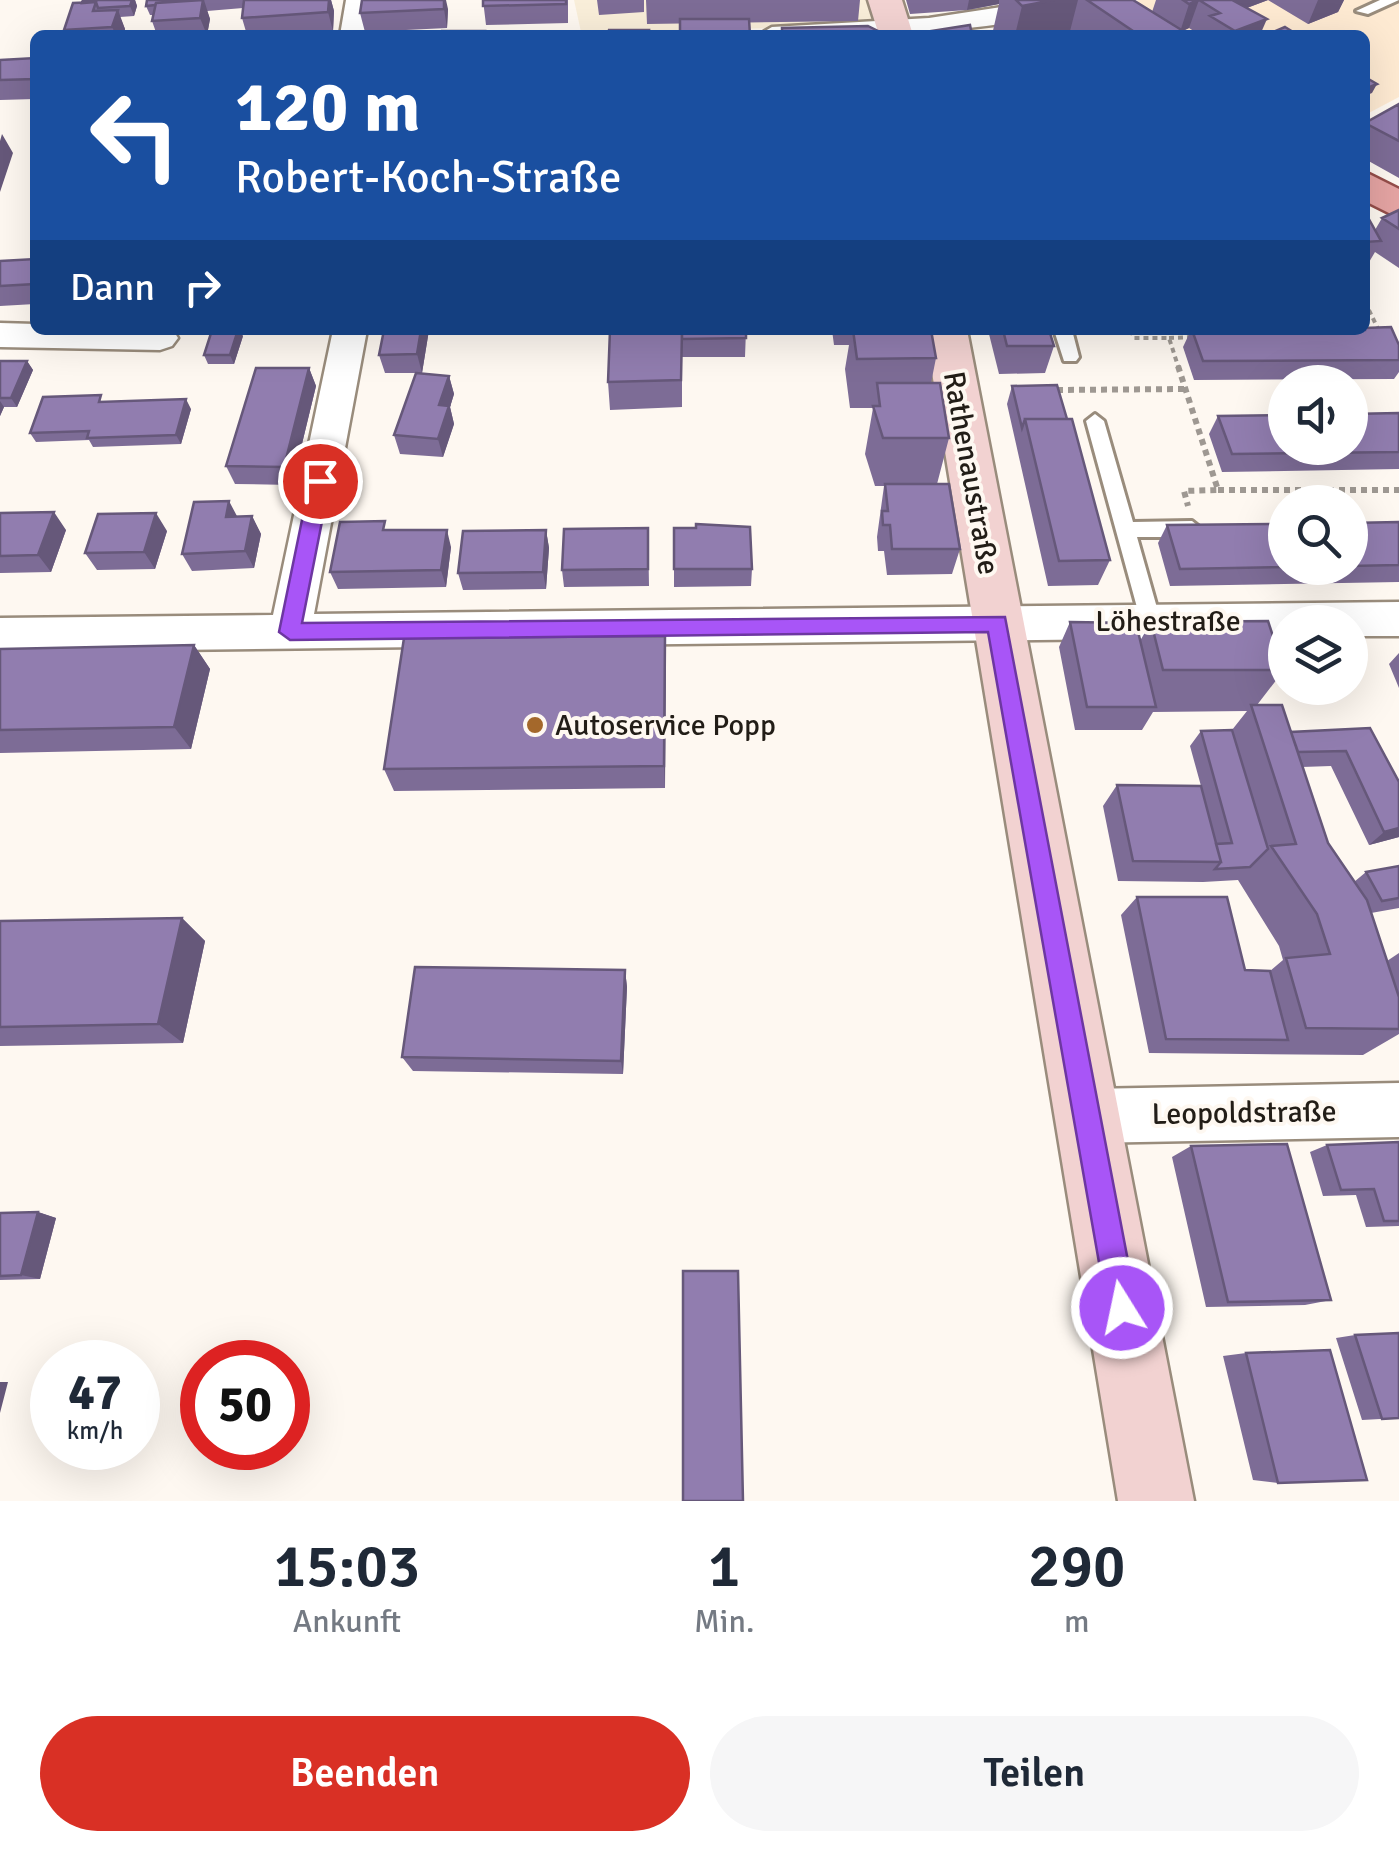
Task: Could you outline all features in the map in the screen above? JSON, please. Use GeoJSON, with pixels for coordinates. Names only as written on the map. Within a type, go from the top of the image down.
{"type":"FeatureCollection","features":[{"type":"Feature","properties":{"kind":"main road"},"geometry":{"type":"LineString","coordinates":[[1086,0],[1120,22]]}},
{"type":"Feature","properties":{"kind":"main road"},"geometry":{"type":"LineString","coordinates":[[1370,187],[1399,206]]}},
{"type":"Feature","properties":{"kind":"main road","name":"Rathenaustraße"},"geometry":{"type":"LineString","coordinates":[[947,335],[1156,1501]]}},
{"type":"Feature","properties":{"kind":"street"},"geometry":{"type":"LineString","coordinates":[[355,30],[360,0]]}},
{"type":"Feature","properties":{"kind":"street"},"geometry":{"type":"LineString","coordinates":[[818,30],[892,22],[972,24],[1086,0]]}},
{"type":"Feature","properties":{"kind":"street"},"geometry":{"type":"LineString","coordinates":[[290,632],[349,335]]}},
{"type":"Feature","properties":{"kind":"street"},"geometry":{"type":"LineString","coordinates":[[0,336],[160,338]]}},
{"type":"Feature","properties":{"kind":"street","name":"Löhestraße"},"geometry":{"type":"LineString","coordinates":[[0,635],[1399,620]]}},
{"type":"Feature","properties":{"kind":"street","name":"Leopoldstraße"},"geometry":{"type":"LineString","coordinates":[[1088,1116],[1399,1110]]}},
{"type":"Feature","properties":{"kind":"lane"},"geometry":{"type":"LineString","coordinates":[[1363,12],[1392,0]]}},
{"type":"Feature","properties":{"kind":"lane"},"geometry":{"type":"LineString","coordinates":[[1063,335],[1070,357]]}},
{"type":"Feature","properties":{"kind":"lane"},"geometry":{"type":"LineString","coordinates":[[1095,421],[1152,622]]}},
{"type":"Feature","properties":{"kind":"lane"},"geometry":{"type":"LineString","coordinates":[[1126,530],[1204,529]]}},
{"type":"Feature","properties":{"kind":"path"},"geometry":{"type":"LineString","coordinates":[[1370,312],[1386,346]]}},
{"type":"Feature","properties":{"kind":"path"},"geometry":{"type":"LineString","coordinates":[[1370,334],[1380,333]]}},
{"type":"Feature","properties":{"kind":"path"},"geometry":{"type":"LineString","coordinates":[[1133,335],[1208,337]]}},
{"type":"Feature","properties":{"kind":"path"},"geometry":{"type":"LineString","coordinates":[[1169,338],[1218,490]]}},
{"type":"Feature","properties":{"kind":"path"},"geometry":{"type":"LineString","coordinates":[[1057,390],[1186,389]]}},
{"type":"Feature","properties":{"kind":"path"},"geometry":{"type":"LineString","coordinates":[[1204,529],[1184,491],[1399,490]]}},
{"type":"Feature","properties":{"kind":"shaded area"},"geometry":{"type":"Polygon","coordinates":[[[574,0],[874,0],[880,26],[681,30],[581,30],[574,0]]]}},
{"type":"Feature","properties":{"kind":"shaded area"},"geometry":{"type":"Polygon","coordinates":[[[1139,0],[1399,0],[1399,97],[1370,112],[1370,30],[1159,30],[1122,6],[1139,0]]]}},
{"type":"Feature","properties":{"kind":"building"},"geometry":{"type":"Polygon","coordinates":[[[83,0],[132,0],[130,6],[98,8],[96,2],[82,3],[83,0]]]}},
{"type":"Feature","properties":{"kind":"building"},"geometry":{"type":"Polygon","coordinates":[[[147,0],[198,0],[146,6],[147,0]]]}},
{"type":"Feature","properties":{"kind":"building"},"geometry":{"type":"Polygon","coordinates":[[[203,0],[200,18],[152,21],[156,3],[203,0]]]}},
{"type":"Feature","properties":{"kind":"building"},"geometry":{"type":"Polygon","coordinates":[[[244,0],[329,0],[328,12],[242,18],[244,0]]]}},
{"type":"Feature","properties":{"kind":"building"},"geometry":{"type":"Polygon","coordinates":[[[362,0],[444,0],[444,9],[360,13],[362,0]]]}},
{"type":"Feature","properties":{"kind":"building"},"geometry":{"type":"Polygon","coordinates":[[[483,0],[566,0],[566,4],[483,6],[483,0]]]}},
{"type":"Feature","properties":{"kind":"building"},"geometry":{"type":"Polygon","coordinates":[[[1016,0],[1054,0],[1022,6],[1016,0]]]}},
{"type":"Feature","properties":{"kind":"building"},"geometry":{"type":"Polygon","coordinates":[[[1087,0],[1133,0],[1182,30],[1132,30],[1087,0]]]}},
{"type":"Feature","properties":{"kind":"building"},"geometry":{"type":"Polygon","coordinates":[[[1199,0],[1232,0],[1267,19],[1233,30],[1210,16],[1220,13],[1199,0]]]}},
{"type":"Feature","properties":{"kind":"building"},"geometry":{"type":"Polygon","coordinates":[[[96,2],[93,11],[118,10],[112,27],[64,30],[73,3],[96,2]]]}},
{"type":"Feature","properties":{"kind":"building"},"geometry":{"type":"Polygon","coordinates":[[[680,19],[749,19],[750,30],[680,30],[680,19]]]}},
{"type":"Feature","properties":{"kind":"building"},"geometry":{"type":"Polygon","coordinates":[[[970,25],[971,30],[938,30],[970,25]]]}},
{"type":"Feature","properties":{"kind":"building"},"geometry":{"type":"Polygon","coordinates":[[[868,26],[876,30],[782,30],[868,26]]]}},
{"type":"Feature","properties":{"kind":"building"},"geometry":{"type":"Polygon","coordinates":[[[30,58],[30,79],[0,80],[0,60],[30,58]]]}},
{"type":"Feature","properties":{"kind":"building"},"geometry":{"type":"Polygon","coordinates":[[[1399,104],[1399,141],[1370,126],[1370,120],[1399,104]]]}},
{"type":"Feature","properties":{"kind":"building"},"geometry":{"type":"Polygon","coordinates":[[[1399,210],[1399,229],[1382,218],[1399,210]]]}},
{"type":"Feature","properties":{"kind":"building"},"geometry":{"type":"Polygon","coordinates":[[[1370,221],[1381,241],[1370,242],[1370,221]]]}},
{"type":"Feature","properties":{"kind":"building"},"geometry":{"type":"Polygon","coordinates":[[[30,259],[30,284],[0,286],[0,261],[30,259]]]}},
{"type":"Feature","properties":{"kind":"building"},"geometry":{"type":"Polygon","coordinates":[[[1391,327],[1399,345],[1399,360],[1203,361],[1194,335],[1370,335],[1370,328],[1391,327]]]}},
{"type":"Feature","properties":{"kind":"building"},"geometry":{"type":"Polygon","coordinates":[[[210,335],[236,335],[230,355],[204,355],[210,335]]]}},
{"type":"Feature","properties":{"kind":"building"},"geometry":{"type":"Polygon","coordinates":[[[383,335],[420,335],[417,354],[379,355],[383,335]]]}},
{"type":"Feature","properties":{"kind":"building"},"geometry":{"type":"Polygon","coordinates":[[[610,335],[682,335],[681,380],[608,382],[610,335]]]}},
{"type":"Feature","properties":{"kind":"building"},"geometry":{"type":"Polygon","coordinates":[[[682,335],[746,335],[746,338],[682,339],[682,335]]]}},
{"type":"Feature","properties":{"kind":"building"},"geometry":{"type":"Polygon","coordinates":[[[854,335],[932,335],[936,358],[857,359],[854,335]]]}},
{"type":"Feature","properties":{"kind":"building"},"geometry":{"type":"Polygon","coordinates":[[[1004,335],[1051,335],[1054,346],[1007,346],[1004,335]]]}},
{"type":"Feature","properties":{"kind":"building"},"geometry":{"type":"Polygon","coordinates":[[[0,361],[27,361],[11,398],[0,398],[0,361]]]}},
{"type":"Feature","properties":{"kind":"building"},"geometry":{"type":"Polygon","coordinates":[[[256,368],[309,368],[284,467],[226,466],[256,368]]]}},
{"type":"Feature","properties":{"kind":"building"},"geometry":{"type":"Polygon","coordinates":[[[416,373],[449,376],[439,405],[449,406],[438,439],[394,435],[416,373]]]}},
{"type":"Feature","properties":{"kind":"building"},"geometry":{"type":"Polygon","coordinates":[[[877,383],[940,383],[949,438],[883,438],[873,406],[880,406],[877,383]]]}},
{"type":"Feature","properties":{"kind":"building"},"geometry":{"type":"Polygon","coordinates":[[[1057,385],[1067,419],[1025,419],[1022,428],[1012,386],[1057,385]]]}},
{"type":"Feature","properties":{"kind":"building"},"geometry":{"type":"Polygon","coordinates":[[[101,395],[99,402],[186,399],[176,435],[87,438],[89,431],[30,433],[43,397],[101,395]]]}},
{"type":"Feature","properties":{"kind":"building"},"geometry":{"type":"Polygon","coordinates":[[[1399,413],[1399,452],[1368,452],[1368,414],[1399,413]]]}},
{"type":"Feature","properties":{"kind":"building"},"geometry":{"type":"Polygon","coordinates":[[[1268,415],[1268,454],[1232,454],[1218,416],[1268,415]]]}},
{"type":"Feature","properties":{"kind":"building"},"geometry":{"type":"Polygon","coordinates":[[[1025,419],[1072,419],[1110,560],[1059,561],[1025,419]]]}},
{"type":"Feature","properties":{"kind":"building"},"geometry":{"type":"Polygon","coordinates":[[[885,484],[949,484],[960,549],[892,549],[890,525],[883,525],[882,511],[888,511],[885,484]]]}},
{"type":"Feature","properties":{"kind":"building"},"geometry":{"type":"Polygon","coordinates":[[[229,501],[226,517],[252,516],[245,551],[182,554],[194,502],[229,501]]]}},
{"type":"Feature","properties":{"kind":"building"},"geometry":{"type":"Polygon","coordinates":[[[54,512],[38,555],[0,556],[0,513],[54,512]]]}},
{"type":"Feature","properties":{"kind":"building"},"geometry":{"type":"Polygon","coordinates":[[[156,513],[144,552],[85,553],[98,514],[156,513]]]}},
{"type":"Feature","properties":{"kind":"building"},"geometry":{"type":"Polygon","coordinates":[[[385,521],[383,530],[447,530],[441,570],[330,572],[340,522],[385,521]]]}},
{"type":"Feature","properties":{"kind":"building"},"geometry":{"type":"Polygon","coordinates":[[[1399,522],[1399,565],[1368,566],[1368,523],[1399,522]]]}},
{"type":"Feature","properties":{"kind":"building"},"geometry":{"type":"Polygon","coordinates":[[[696,524],[750,527],[752,569],[674,569],[674,528],[696,528],[696,524]]]}},
{"type":"Feature","properties":{"kind":"building"},"geometry":{"type":"Polygon","coordinates":[[[1268,524],[1268,567],[1180,569],[1167,525],[1268,524]]]}},
{"type":"Feature","properties":{"kind":"building"},"geometry":{"type":"Polygon","coordinates":[[[648,528],[648,569],[562,570],[564,529],[648,528]]]}},
{"type":"Feature","properties":{"kind":"building"},"geometry":{"type":"Polygon","coordinates":[[[546,530],[543,572],[458,573],[463,531],[546,530]]]}},
{"type":"Feature","properties":{"kind":"building"},"geometry":{"type":"Polygon","coordinates":[[[1268,621],[1268,670],[1163,670],[1151,622],[1268,621]]]}},
{"type":"Feature","properties":{"kind":"building"},"geometry":{"type":"Polygon","coordinates":[[[1070,622],[1136,623],[1156,707],[1087,707],[1070,622]]]}},
{"type":"Feature","properties":{"kind":"building","name":"Autoservice Popp"},"geometry":{"type":"Polygon","coordinates":[[[665,636],[664,766],[384,769],[404,638],[665,636]]]}},
{"type":"Feature","properties":{"kind":"building"},"geometry":{"type":"Polygon","coordinates":[[[194,645],[174,727],[0,730],[0,649],[194,645]]]}},
{"type":"Feature","properties":{"kind":"building"},"geometry":{"type":"Polygon","coordinates":[[[1251,705],[1282,705],[1328,843],[1367,900],[1399,997],[1399,1029],[1306,1028],[1286,958],[1330,954],[1317,914],[1271,846],[1296,844],[1251,705]]]}},
{"type":"Feature","properties":{"kind":"building"},"geometry":{"type":"Polygon","coordinates":[[[1370,728],[1399,782],[1399,828],[1384,832],[1346,751],[1298,752],[1291,732],[1370,728]]]}},
{"type":"Feature","properties":{"kind":"building"},"geometry":{"type":"Polygon","coordinates":[[[1232,730],[1268,849],[1250,867],[1215,869],[1221,862],[1216,844],[1232,843],[1201,731],[1232,730]]]}},
{"type":"Feature","properties":{"kind":"building"},"geometry":{"type":"Polygon","coordinates":[[[1117,785],[1201,786],[1221,862],[1133,861],[1117,785]]]}},
{"type":"Feature","properties":{"kind":"building"},"geometry":{"type":"Polygon","coordinates":[[[1399,866],[1399,898],[1382,901],[1366,872],[1399,866]]]}},
{"type":"Feature","properties":{"kind":"building"},"geometry":{"type":"Polygon","coordinates":[[[1137,897],[1227,897],[1245,970],[1270,971],[1288,1040],[1166,1039],[1137,897]]]}},
{"type":"Feature","properties":{"kind":"building"},"geometry":{"type":"Polygon","coordinates":[[[182,918],[158,1024],[0,1027],[0,921],[182,918]]]}},
{"type":"Feature","properties":{"kind":"building"},"geometry":{"type":"Polygon","coordinates":[[[415,967],[625,970],[621,1061],[402,1057],[415,967]]]}},
{"type":"Feature","properties":{"kind":"building"},"geometry":{"type":"Polygon","coordinates":[[[1399,1142],[1399,1221],[1384,1221],[1374,1189],[1341,1190],[1327,1145],[1399,1142]]]}},
{"type":"Feature","properties":{"kind":"building"},"geometry":{"type":"Polygon","coordinates":[[[1287,1144],[1331,1300],[1228,1302],[1191,1146],[1287,1144]]]}},
{"type":"Feature","properties":{"kind":"building"},"geometry":{"type":"Polygon","coordinates":[[[38,1212],[21,1275],[0,1276],[0,1213],[38,1212]]]}},
{"type":"Feature","properties":{"kind":"building"},"geometry":{"type":"Polygon","coordinates":[[[683,1271],[738,1271],[743,1501],[683,1501],[683,1271]]]}},
{"type":"Feature","properties":{"kind":"building"},"geometry":{"type":"Polygon","coordinates":[[[1399,1333],[1399,1418],[1382,1419],[1355,1335],[1399,1333]]]}},
{"type":"Feature","properties":{"kind":"building"},"geometry":{"type":"Polygon","coordinates":[[[1330,1350],[1367,1480],[1278,1483],[1246,1353],[1330,1350]]]}},
{"type":"Feature","properties":{"kind":"place","name":"Autoservice Popp"},"geometry":{"type":"Point","coordinates":[535,725]}},
{"type":"Feature","properties":{"kind":"route"},"geometry":{"type":"LineString","coordinates":[[320,481],[290,632],[998,623],[1122,1308]]}}]}
